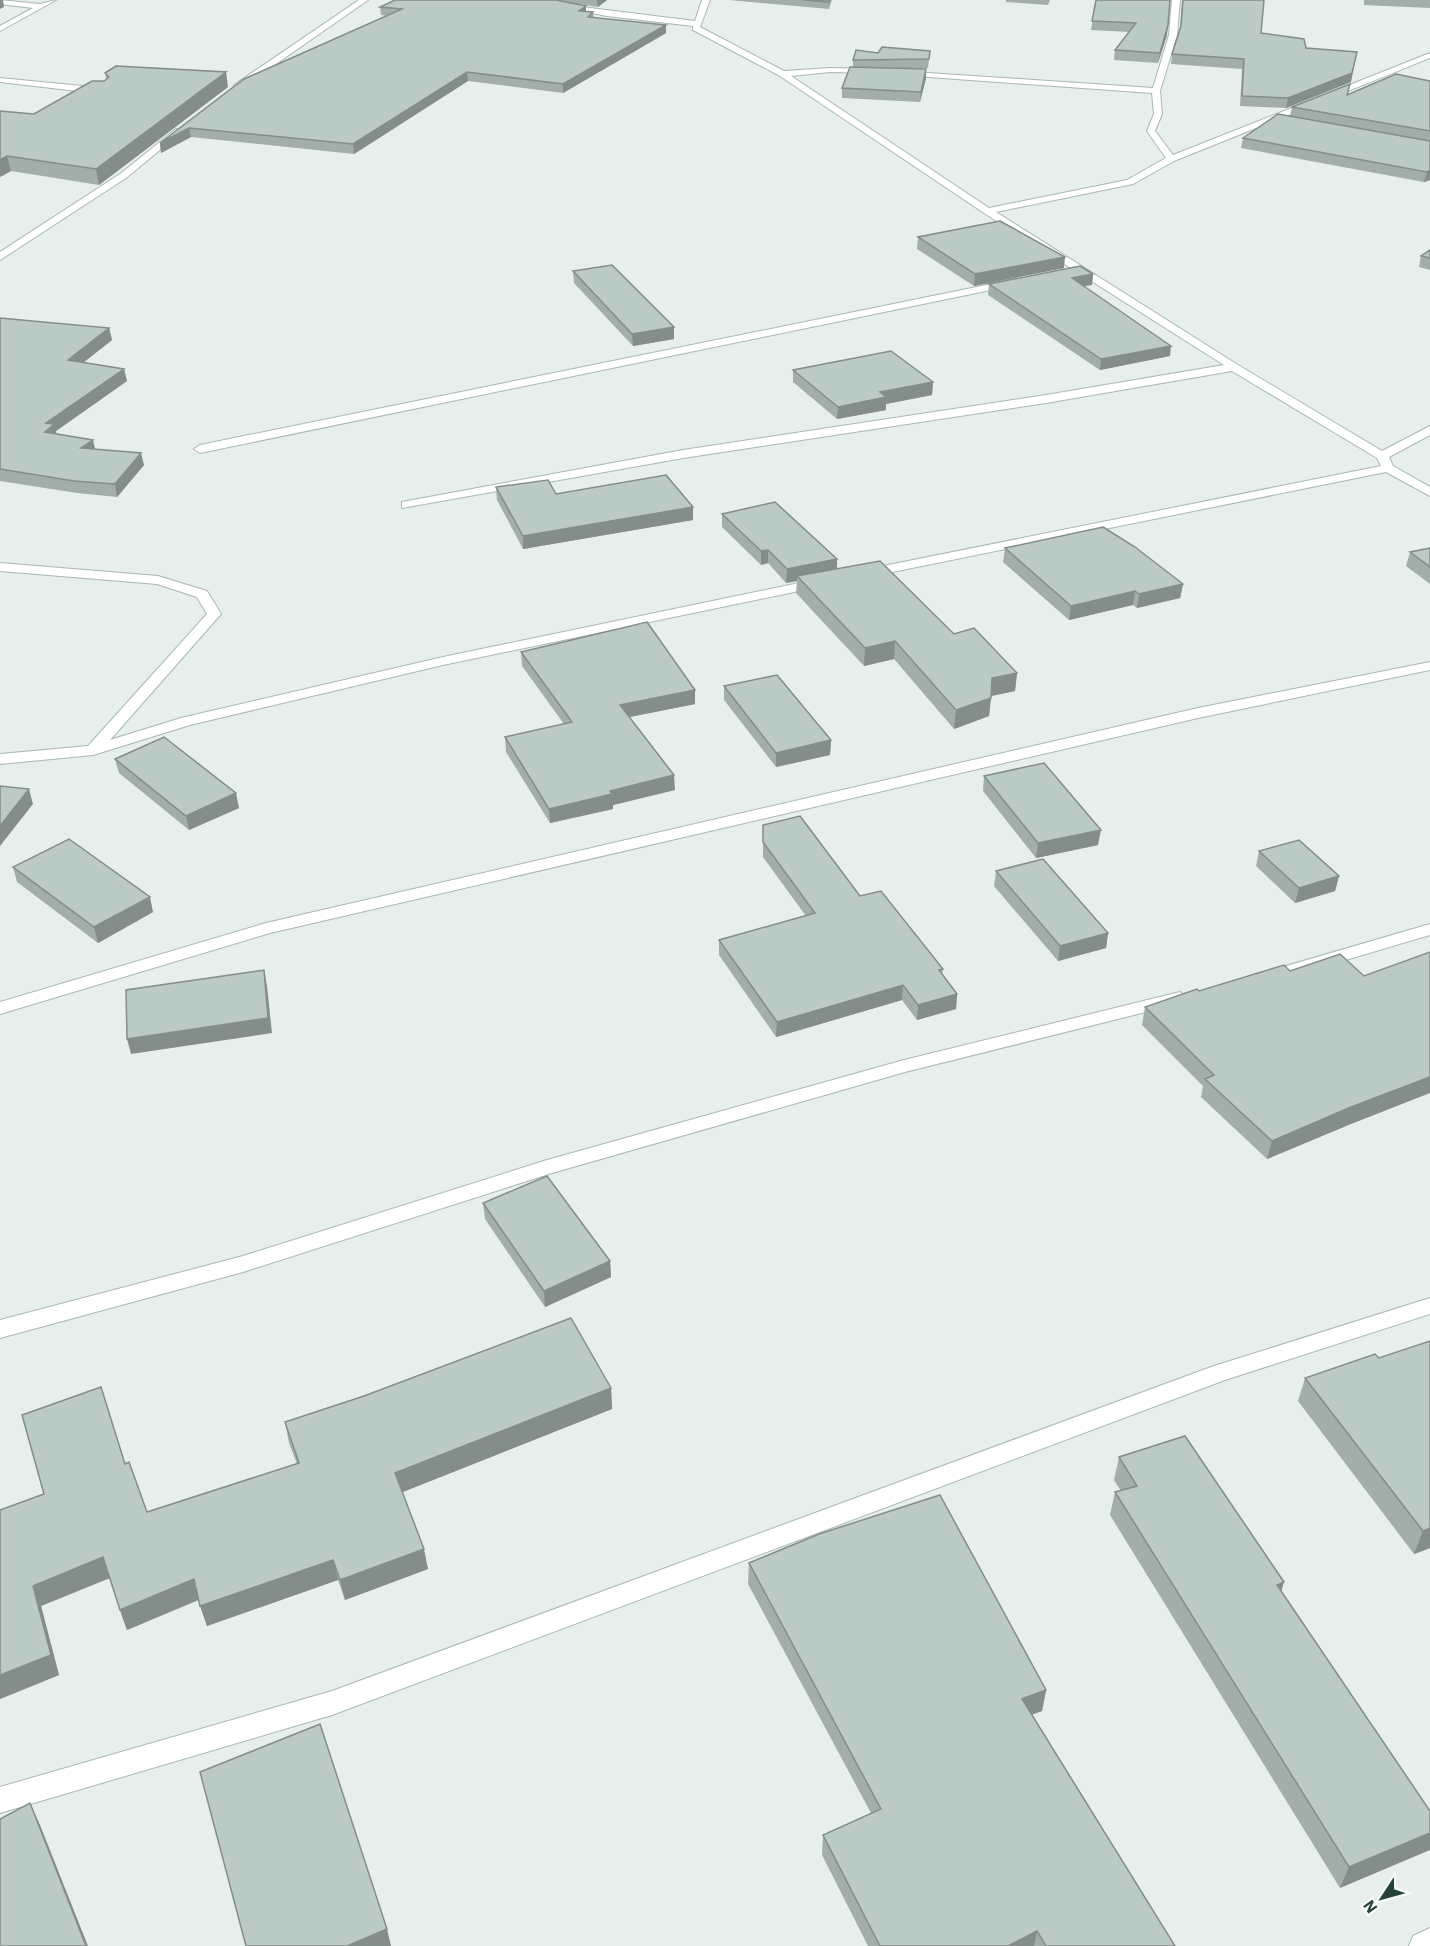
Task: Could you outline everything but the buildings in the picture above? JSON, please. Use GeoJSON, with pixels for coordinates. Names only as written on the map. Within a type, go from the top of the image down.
{"type":"FeatureCollection","features":[{"type":"Feature","properties":{"kind":"street"},"geometry":{"type":"LineString","coordinates":[[0,29],[52,0]]}},
{"type":"Feature","properties":{"kind":"street"},"geometry":{"type":"LineString","coordinates":[[232,91],[364,0]]}},
{"type":"Feature","properties":{"kind":"street"},"geometry":{"type":"LineString","coordinates":[[530,0],[607,14],[698,24]]}},
{"type":"Feature","properties":{"kind":"street"},"geometry":{"type":"LineString","coordinates":[[706,0],[696,28],[783,74],[987,211],[1430,492]]}},
{"type":"Feature","properties":{"kind":"street"},"geometry":{"type":"LineString","coordinates":[[1171,159],[1151,131],[1158,114],[1156,91],[1173,34],[1176,0]]}},
{"type":"Feature","properties":{"kind":"street"},"geometry":{"type":"LineString","coordinates":[[0,2],[40,6]]}},
{"type":"Feature","properties":{"kind":"street"},"geometry":{"type":"LineString","coordinates":[[987,211],[1130,182],[1171,159],[1430,55]]}},
{"type":"Feature","properties":{"kind":"street"},"geometry":{"type":"LineString","coordinates":[[783,74],[830,70],[875,71],[974,76],[1156,91]]}},
{"type":"Feature","properties":{"kind":"street"},"geometry":{"type":"LineString","coordinates":[[0,80],[105,91]]}},
{"type":"Feature","properties":{"kind":"street"},"geometry":{"type":"LineString","coordinates":[[1270,118],[1293,122]]}},
{"type":"Feature","properties":{"kind":"street"},"geometry":{"type":"LineString","coordinates":[[0,257],[123,176],[186,125]]}},
{"type":"Feature","properties":{"kind":"street"},"geometry":{"type":"LineString","coordinates":[[1058,274],[1081,270]]}},
{"type":"Feature","properties":{"kind":"street"},"geometry":{"type":"LineString","coordinates":[[200,449],[616,362],[1024,281]]}},
{"type":"Feature","properties":{"kind":"street"},"geometry":{"type":"LineString","coordinates":[[407,505],[683,454],[1046,399],[1234,367]]}},
{"type":"Feature","properties":{"kind":"street"},"geometry":{"type":"LineString","coordinates":[[0,759],[93,750],[186,721],[443,661],[1385,462],[1430,430]]}},
{"type":"Feature","properties":{"kind":"street"},"geometry":{"type":"LineString","coordinates":[[0,567],[158,580],[202,594],[214,614],[93,750]]}},
{"type":"Feature","properties":{"kind":"street"},"geometry":{"type":"LineString","coordinates":[[0,1008],[266,928],[1198,714],[1430,666]]}},
{"type":"Feature","properties":{"kind":"street"},"geometry":{"type":"LineString","coordinates":[[1249,983],[1430,929]]}},
{"type":"Feature","properties":{"kind":"street"},"geometry":{"type":"LineString","coordinates":[[0,1329],[243,1264],[548,1167],[892,1069],[1126,1010],[1204,993]]}},
{"type":"Feature","properties":{"kind":"street"},"geometry":{"type":"LineString","coordinates":[[0,1800],[332,1703],[1219,1373],[1430,1306]]}},
{"type":"Feature","properties":{"kind":"street"},"geometry":{"type":"LineString","coordinates":[[1423,1946],[1430,1942]]}}]}
